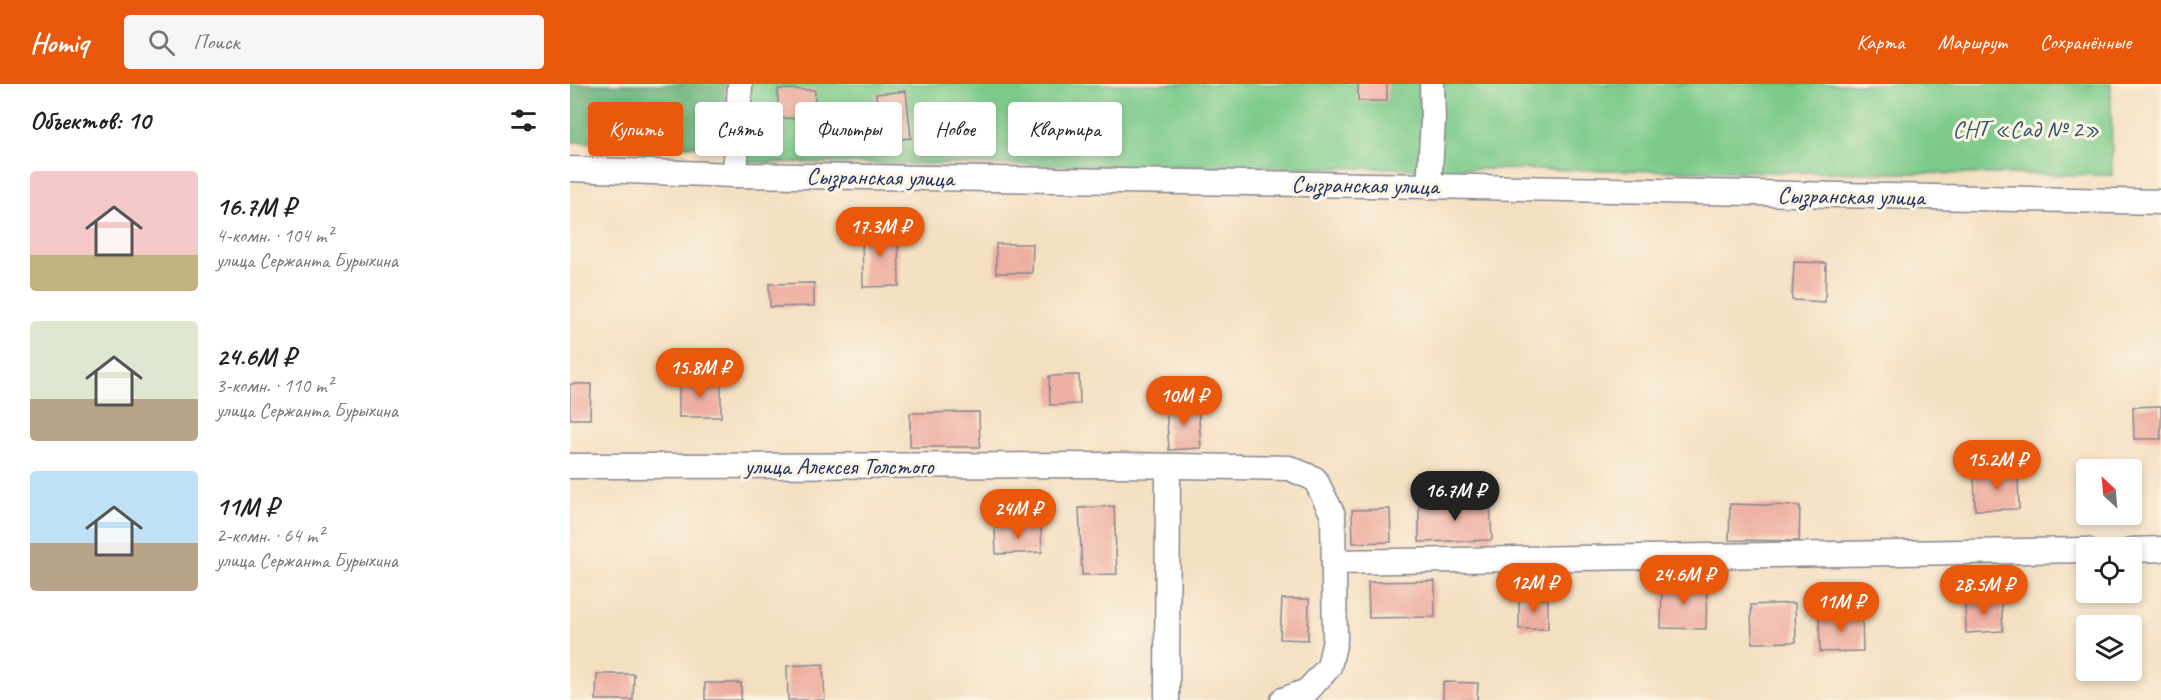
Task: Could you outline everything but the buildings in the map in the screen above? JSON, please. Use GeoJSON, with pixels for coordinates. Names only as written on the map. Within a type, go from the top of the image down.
{"type":"FeatureCollection","features":[{"type":"Feature","properties":{"kind":"street"},"geometry":{"type":"LineString","coordinates":[[735,175],[741,84]]}},
{"type":"Feature","properties":{"kind":"street"},"geometry":{"type":"LineString","coordinates":[[1429,186],[1433,120],[1432,84]]}},
{"type":"Feature","properties":{"kind":"street","name":"Сызранская улица"},"geometry":{"type":"LineString","coordinates":[[570,169],[735,175],[1429,186],[2161,202]]}},
{"type":"Feature","properties":{"kind":"street","name":"улица Алексея Толстого"},"geometry":{"type":"LineString","coordinates":[[570,466],[1289,468],[1315,479],[1333,515],[1334,562]]}},
{"type":"Feature","properties":{"kind":"street"},"geometry":{"type":"LineString","coordinates":[[1167,700],[1168,466]]}},
{"type":"Feature","properties":{"kind":"street"},"geometry":{"type":"LineString","coordinates":[[2142,550],[2161,549]]}},
{"type":"Feature","properties":{"kind":"street"},"geometry":{"type":"LineString","coordinates":[[1283,700],[1307,691],[1329,667],[1335,640],[1334,562],[2076,550]]}},
{"type":"Feature","properties":{"kind":"green space"},"geometry":{"type":"Polygon","coordinates":[[[570,84],[725,84],[725,102],[695,102],[695,146],[683,146],[683,102],[588,102],[588,143],[570,142],[570,84]]]}},
{"type":"Feature","properties":{"kind":"green space","name":"СНТ «Сад № 2»"},"geometry":{"type":"Polygon","coordinates":[[[728,84],[2111,84],[2112,175],[726,162],[726,156],[783,156],[783,102],[728,102],[728,84]]]}}]}
